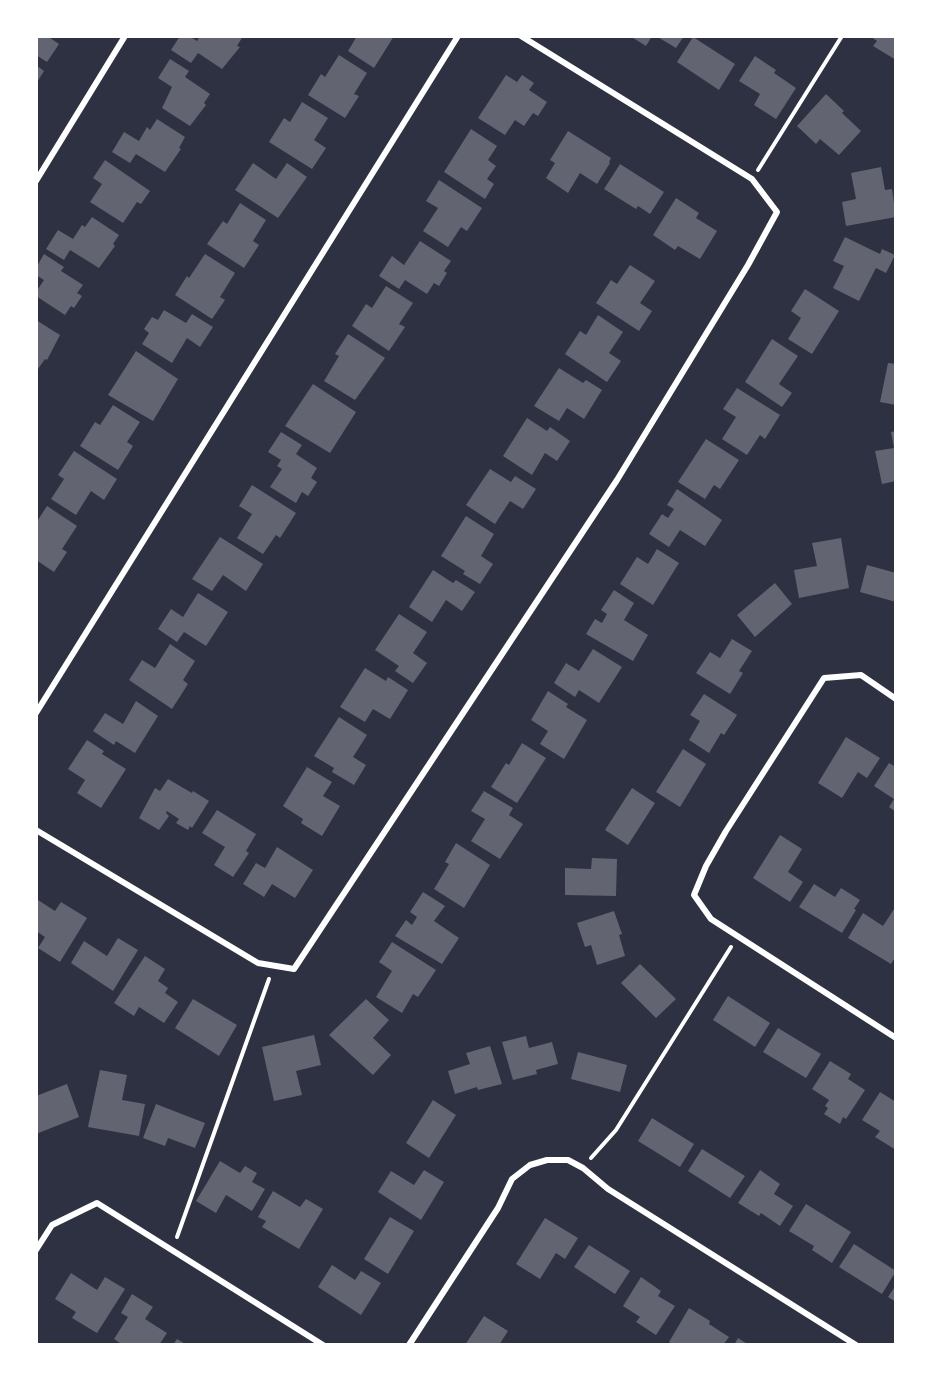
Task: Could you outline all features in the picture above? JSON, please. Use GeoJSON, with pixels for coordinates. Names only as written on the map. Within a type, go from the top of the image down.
{"type":"FeatureCollection","features":[{"type":"Feature","properties":{"kind":"street"},"geometry":{"type":"LineString","coordinates":[[36,181],[125,36]]}},
{"type":"Feature","properties":{"kind":"street"},"geometry":{"type":"LineString","coordinates":[[36,713],[458,36]]}},
{"type":"Feature","properties":{"kind":"street"},"geometry":{"type":"LineString","coordinates":[[36,830],[258,963],[294,969],[617,480],[742,276],[777,212],[752,179],[520,36]]}},
{"type":"Feature","properties":{"kind":"street"},"geometry":{"type":"LineString","coordinates":[[896,699],[861,675],[824,678],[726,831],[706,866],[694,896],[711,919],[896,1038]]}},
{"type":"Feature","properties":{"kind":"street"},"geometry":{"type":"LineString","coordinates":[[409,1345],[498,1208],[512,1179],[530,1165],[547,1160],[568,1160],[583,1168],[608,1189],[856,1345]]}},
{"type":"Feature","properties":{"kind":"street"},"geometry":{"type":"LineString","coordinates":[[36,1250],[52,1225],[97,1203],[323,1345]]}},
{"type":"Feature","properties":{"kind":"path"},"geometry":{"type":"LineString","coordinates":[[752,179],[842,36]]}},
{"type":"Feature","properties":{"kind":"path"},"geometry":{"type":"LineString","coordinates":[[583,1168],[616,1130],[738,936]]}},
{"type":"Feature","properties":{"kind":"path"},"geometry":{"type":"LineString","coordinates":[[172,1249],[274,966]]}},
{"type":"Feature","properties":{"kind":"building"},"geometry":{"type":"Polygon","coordinates":[[[36,36],[47,36],[59,44],[47,62],[36,55],[36,36]]]}},
{"type":"Feature","properties":{"kind":"building"},"geometry":{"type":"Polygon","coordinates":[[[180,36],[189,36],[197,41],[200,36],[243,36],[237,46],[240,47],[222,69],[198,53],[191,63],[171,50],[180,36]]]}},
{"type":"Feature","properties":{"kind":"building"},"geometry":{"type":"Polygon","coordinates":[[[357,36],[394,36],[374,68],[348,51],[357,36]]]}},
{"type":"Feature","properties":{"kind":"building"},"geometry":{"type":"Polygon","coordinates":[[[630,36],[652,36],[646,46],[630,36]]]}},
{"type":"Feature","properties":{"kind":"building"},"geometry":{"type":"Polygon","coordinates":[[[656,36],[684,36],[676,48],[656,36]]]}},
{"type":"Feature","properties":{"kind":"building"},"geometry":{"type":"Polygon","coordinates":[[[870,36],[896,36],[896,60],[873,46],[877,41],[870,36]]]}},
{"type":"Feature","properties":{"kind":"building"},"geometry":{"type":"Polygon","coordinates":[[[693,37],[735,64],[719,90],[677,62],[693,37]]]}},
{"type":"Feature","properties":{"kind":"building"},"geometry":{"type":"Polygon","coordinates":[[[339,55],[367,73],[354,94],[359,96],[345,118],[308,95],[321,74],[325,77],[339,55]]]}},
{"type":"Feature","properties":{"kind":"building"},"geometry":{"type":"Polygon","coordinates":[[[755,56],[776,70],[774,73],[796,88],[776,119],[754,105],[760,94],[739,81],[755,56]]]}},
{"type":"Feature","properties":{"kind":"building"},"geometry":{"type":"Polygon","coordinates":[[[170,59],[189,71],[185,77],[210,94],[204,103],[206,105],[190,126],[162,108],[172,87],[158,78],[170,59]]]}},
{"type":"Feature","properties":{"kind":"building"},"geometry":{"type":"Polygon","coordinates":[[[36,65],[44,71],[36,84],[36,65]]]}},
{"type":"Feature","properties":{"kind":"building"},"geometry":{"type":"Polygon","coordinates":[[[506,75],[517,82],[522,75],[534,83],[529,90],[547,102],[538,116],[533,113],[524,126],[515,120],[505,135],[478,118],[506,75]]]}},
{"type":"Feature","properties":{"kind":"building"},"geometry":{"type":"Polygon","coordinates":[[[826,94],[861,131],[839,155],[820,139],[816,144],[797,126],[826,94]]]}},
{"type":"Feature","properties":{"kind":"building"},"geometry":{"type":"Polygon","coordinates":[[[302,102],[328,118],[314,140],[326,148],[312,169],[269,142],[284,118],[290,122],[302,102]]]}},
{"type":"Feature","properties":{"kind":"building"},"geometry":{"type":"Polygon","coordinates":[[[157,119],[185,137],[179,148],[181,149],[165,172],[136,154],[130,163],[112,152],[124,132],[139,141],[147,127],[150,130],[157,119]]]}},
{"type":"Feature","properties":{"kind":"building"},"geometry":{"type":"Polygon","coordinates":[[[471,129],[497,146],[488,160],[496,166],[487,179],[494,184],[485,199],[444,172],[471,129]]]}},
{"type":"Feature","properties":{"kind":"building"},"geometry":{"type":"Polygon","coordinates":[[[568,131],[611,158],[597,184],[580,173],[568,193],[546,178],[555,163],[550,160],[568,131]]]}},
{"type":"Feature","properties":{"kind":"building"},"geometry":{"type":"Polygon","coordinates":[[[105,160],[150,191],[141,204],[137,202],[123,223],[90,202],[102,184],[93,178],[105,160]]]}},
{"type":"Feature","properties":{"kind":"building"},"geometry":{"type":"Polygon","coordinates":[[[253,163],[276,179],[287,163],[307,177],[278,218],[235,190],[253,163]]]}},
{"type":"Feature","properties":{"kind":"building"},"geometry":{"type":"Polygon","coordinates":[[[620,164],[664,192],[650,214],[638,206],[636,209],[604,189],[620,164]]]}},
{"type":"Feature","properties":{"kind":"building"},"geometry":{"type":"Polygon","coordinates":[[[881,167],[885,190],[892,189],[896,217],[846,226],[842,202],[856,199],[851,173],[881,167]]]}},
{"type":"Feature","properties":{"kind":"building"},"geometry":{"type":"Polygon","coordinates":[[[439,180],[482,208],[467,231],[461,227],[448,247],[423,231],[438,208],[426,201],[439,180]]]}},
{"type":"Feature","properties":{"kind":"building"},"geometry":{"type":"Polygon","coordinates":[[[676,198],[699,213],[696,218],[717,231],[700,259],[678,246],[675,250],[653,235],[676,198]]]}},
{"type":"Feature","properties":{"kind":"building"},"geometry":{"type":"Polygon","coordinates":[[[240,203],[266,220],[253,241],[259,245],[244,268],[207,244],[223,221],[227,224],[240,203]]]}},
{"type":"Feature","properties":{"kind":"building"},"geometry":{"type":"Polygon","coordinates":[[[92,217],[119,235],[113,244],[115,246],[99,268],[70,250],[64,260],[46,249],[58,230],[73,239],[82,225],[85,227],[92,217]]]}},
{"type":"Feature","properties":{"kind":"building"},"geometry":{"type":"Polygon","coordinates":[[[845,237],[880,254],[882,249],[895,255],[886,273],[876,268],[859,301],[833,288],[844,266],[833,261],[845,237]]]}},
{"type":"Feature","properties":{"kind":"building"},"geometry":{"type":"Polygon","coordinates":[[[420,241],[451,261],[444,271],[447,273],[439,286],[434,283],[427,294],[405,280],[399,289],[379,276],[392,256],[404,265],[420,241]]]}},
{"type":"Feature","properties":{"kind":"building"},"geometry":{"type":"Polygon","coordinates":[[[44,254],[64,267],[61,271],[83,285],[77,293],[82,296],[74,308],[71,306],[65,315],[36,296],[44,280],[36,275],[36,268],[44,254]]]}},
{"type":"Feature","properties":{"kind":"building"},"geometry":{"type":"Polygon","coordinates":[[[205,254],[235,273],[220,297],[225,300],[212,319],[175,295],[205,254]]]}},
{"type":"Feature","properties":{"kind":"building"},"geometry":{"type":"Polygon","coordinates":[[[630,265],[655,281],[640,303],[652,311],[639,331],[596,303],[611,280],[617,284],[630,265]]]}},
{"type":"Feature","properties":{"kind":"building"},"geometry":{"type":"Polygon","coordinates":[[[386,286],[413,303],[399,324],[405,327],[389,351],[352,326],[366,304],[372,308],[386,286]]]}},
{"type":"Feature","properties":{"kind":"building"},"geometry":{"type":"Polygon","coordinates":[[[805,289],[839,311],[812,354],[788,339],[801,318],[791,311],[805,289]]]}},
{"type":"Feature","properties":{"kind":"building"},"geometry":{"type":"Polygon","coordinates":[[[164,310],[186,323],[192,314],[213,327],[200,347],[187,338],[172,363],[142,344],[149,333],[144,329],[152,317],[158,320],[164,310]]]}},
{"type":"Feature","properties":{"kind":"building"},"geometry":{"type":"Polygon","coordinates":[[[598,315],[623,332],[609,353],[621,361],[607,382],[565,354],[580,331],[586,335],[598,315]]]}},
{"type":"Feature","properties":{"kind":"building"},"geometry":{"type":"Polygon","coordinates":[[[36,320],[60,335],[47,360],[45,359],[38,369],[36,367],[36,320]]]}},
{"type":"Feature","properties":{"kind":"building"},"geometry":{"type":"Polygon","coordinates":[[[348,334],[385,358],[355,400],[324,381],[339,356],[335,354],[348,334]]]}},
{"type":"Feature","properties":{"kind":"building"},"geometry":{"type":"Polygon","coordinates":[[[772,339],[798,356],[779,384],[792,393],[782,407],[745,382],[772,339]]]}},
{"type":"Feature","properties":{"kind":"building"},"geometry":{"type":"Polygon","coordinates":[[[136,351],[178,379],[153,421],[108,395],[136,351]]]}},
{"type":"Feature","properties":{"kind":"building"},"geometry":{"type":"Polygon","coordinates":[[[888,363],[896,364],[896,405],[880,402],[888,363]]]}},
{"type":"Feature","properties":{"kind":"building"},"geometry":{"type":"Polygon","coordinates":[[[559,368],[583,383],[586,380],[602,390],[584,419],[567,408],[559,421],[534,406],[559,368]]]}},
{"type":"Feature","properties":{"kind":"building"},"geometry":{"type":"Polygon","coordinates":[[[313,384],[356,412],[330,453],[285,426],[313,384]]]}},
{"type":"Feature","properties":{"kind":"building"},"geometry":{"type":"Polygon","coordinates":[[[737,388],[780,415],[765,439],[760,435],[747,455],[722,439],[736,417],[723,409],[737,388]]]}},
{"type":"Feature","properties":{"kind":"building"},"geometry":{"type":"Polygon","coordinates":[[[113,405],[140,422],[127,442],[133,446],[118,470],[80,446],[95,422],[100,425],[113,405]]]}},
{"type":"Feature","properties":{"kind":"building"},"geometry":{"type":"Polygon","coordinates":[[[527,418],[547,431],[550,427],[570,441],[557,461],[545,453],[532,475],[503,456],[527,418]]]}},
{"type":"Feature","properties":{"kind":"building"},"geometry":{"type":"Polygon","coordinates":[[[896,431],[896,481],[882,484],[875,451],[894,448],[891,432],[896,431]]]}},
{"type":"Feature","properties":{"kind":"building"},"geometry":{"type":"Polygon","coordinates":[[[281,432],[302,445],[296,454],[317,468],[311,478],[317,482],[308,496],[302,492],[296,503],[270,487],[282,469],[277,466],[281,460],[268,452],[281,432]]]}},
{"type":"Feature","properties":{"kind":"building"},"geometry":{"type":"Polygon","coordinates":[[[706,439],[739,460],[720,489],[714,485],[705,499],[678,482],[706,439]]]}},
{"type":"Feature","properties":{"kind":"building"},"geometry":{"type":"Polygon","coordinates":[[[74,451],[117,479],[104,500],[91,491],[76,515],[51,499],[64,479],[58,475],[74,451]]]}},
{"type":"Feature","properties":{"kind":"building"},"geometry":{"type":"Polygon","coordinates":[[[490,469],[511,482],[515,476],[536,489],[523,509],[510,501],[495,524],[466,505],[490,469]]]}},
{"type":"Feature","properties":{"kind":"building"},"geometry":{"type":"Polygon","coordinates":[[[252,485],[296,513],[280,538],[276,535],[263,554],[237,538],[252,514],[239,506],[252,485]]]}},
{"type":"Feature","properties":{"kind":"building"},"geometry":{"type":"Polygon","coordinates":[[[677,489],[722,520],[705,546],[680,530],[669,547],[649,534],[662,514],[668,518],[674,509],[667,505],[677,489]]]}},
{"type":"Feature","properties":{"kind":"building"},"geometry":{"type":"Polygon","coordinates":[[[47,506],[77,526],[62,549],[67,552],[54,572],[36,560],[36,523],[47,506]]]}},
{"type":"Feature","properties":{"kind":"building"},"geometry":{"type":"Polygon","coordinates":[[[466,516],[494,534],[481,556],[493,564],[480,584],[463,574],[465,571],[441,556],[466,516]]]}},
{"type":"Feature","properties":{"kind":"building"},"geometry":{"type":"Polygon","coordinates":[[[220,537],[263,564],[246,591],[223,575],[212,591],[192,579],[220,537]]]}},
{"type":"Feature","properties":{"kind":"building"},"geometry":{"type":"Polygon","coordinates":[[[841,538],[849,588],[799,598],[794,570],[817,566],[812,543],[841,538]]]}},
{"type":"Feature","properties":{"kind":"building"},"geometry":{"type":"Polygon","coordinates":[[[657,549],[679,563],[653,605],[620,584],[637,557],[648,564],[657,549]]]}},
{"type":"Feature","properties":{"kind":"building"},"geometry":{"type":"Polygon","coordinates":[[[867,565],[896,573],[896,602],[860,592],[867,565]]]}},
{"type":"Feature","properties":{"kind":"building"},"geometry":{"type":"Polygon","coordinates":[[[433,570],[453,583],[456,580],[475,592],[462,611],[446,600],[432,622],[409,607],[433,570]]]}},
{"type":"Feature","properties":{"kind":"building"},"geometry":{"type":"Polygon","coordinates":[[[775,583],[792,604],[755,637],[737,615],[775,583]]]}},
{"type":"Feature","properties":{"kind":"building"},"geometry":{"type":"Polygon","coordinates":[[[614,590],[634,603],[624,620],[648,635],[633,661],[586,634],[595,619],[602,623],[607,614],[601,610],[614,590]]]}},
{"type":"Feature","properties":{"kind":"building"},"geometry":{"type":"Polygon","coordinates":[[[198,593],[228,612],[206,646],[184,632],[177,642],[158,629],[171,609],[183,617],[198,593]]]}},
{"type":"Feature","properties":{"kind":"building"},"geometry":{"type":"Polygon","coordinates":[[[399,614],[427,632],[413,653],[427,663],[413,683],[395,671],[399,666],[375,650],[399,614]]]}},
{"type":"Feature","properties":{"kind":"building"},"geometry":{"type":"Polygon","coordinates":[[[732,639],[752,651],[739,671],[743,673],[730,694],[696,673],[710,652],[720,658],[732,639]]]}},
{"type":"Feature","properties":{"kind":"building"},"geometry":{"type":"Polygon","coordinates":[[[170,644],[195,661],[183,680],[188,684],[172,709],[129,680],[142,660],[155,668],[170,644]]]}},
{"type":"Feature","properties":{"kind":"building"},"geometry":{"type":"Polygon","coordinates":[[[593,649],[622,667],[599,703],[579,690],[575,697],[554,683],[566,663],[579,671],[593,649]]]}},
{"type":"Feature","properties":{"kind":"building"},"geometry":{"type":"Polygon","coordinates":[[[365,668],[386,681],[388,677],[408,690],[390,719],[373,709],[365,722],[340,707],[365,668]]]}},
{"type":"Feature","properties":{"kind":"building"},"geometry":{"type":"Polygon","coordinates":[[[548,691],[568,704],[566,707],[587,720],[564,759],[540,744],[548,731],[531,720],[548,691]]]}},
{"type":"Feature","properties":{"kind":"building"},"geometry":{"type":"Polygon","coordinates":[[[704,694],[737,715],[724,735],[721,733],[709,753],[689,740],[700,721],[690,715],[704,694]]]}},
{"type":"Feature","properties":{"kind":"building"},"geometry":{"type":"Polygon","coordinates":[[[136,701],[158,716],[135,753],[116,741],[114,745],[93,731],[105,713],[123,724],[136,701]]]}},
{"type":"Feature","properties":{"kind":"building"},"geometry":{"type":"Polygon","coordinates":[[[339,717],[367,735],[353,757],[366,765],[354,785],[332,772],[334,768],[314,756],[339,717]]]}},
{"type":"Feature","properties":{"kind":"building"},"geometry":{"type":"Polygon","coordinates":[[[846,737],[880,758],[867,778],[858,772],[842,798],[818,783],[846,737]]]}},
{"type":"Feature","properties":{"kind":"building"},"geometry":{"type":"Polygon","coordinates":[[[87,740],[104,751],[102,754],[126,769],[101,808],[77,793],[85,780],[68,769],[87,740]]]}},
{"type":"Feature","properties":{"kind":"building"},"geometry":{"type":"Polygon","coordinates":[[[522,743],[546,758],[517,803],[491,787],[506,763],[509,765],[522,743]]]}},
{"type":"Feature","properties":{"kind":"building"},"geometry":{"type":"Polygon","coordinates":[[[683,749],[706,764],[680,807],[656,792],[683,749]]]}},
{"type":"Feature","properties":{"kind":"building"},"geometry":{"type":"Polygon","coordinates":[[[889,763],[896,767],[896,812],[889,807],[894,799],[874,786],[889,763]]]}},
{"type":"Feature","properties":{"kind":"building"},"geometry":{"type":"Polygon","coordinates":[[[307,767],[332,782],[323,796],[340,806],[322,836],[301,823],[303,819],[283,806],[307,767]]]}},
{"type":"Feature","properties":{"kind":"building"},"geometry":{"type":"Polygon","coordinates":[[[168,779],[209,801],[192,828],[190,826],[188,830],[176,823],[179,819],[167,811],[169,816],[159,830],[139,818],[155,788],[160,791],[168,779]]]}},
{"type":"Feature","properties":{"kind":"building"},"geometry":{"type":"Polygon","coordinates":[[[632,788],[655,803],[628,845],[605,830],[632,788]]]}},
{"type":"Feature","properties":{"kind":"building"},"geometry":{"type":"Polygon","coordinates":[[[484,791],[513,808],[509,815],[523,824],[500,859],[471,841],[485,819],[471,811],[484,791]]]}},
{"type":"Feature","properties":{"kind":"building"},"geometry":{"type":"Polygon","coordinates":[[[217,810],[256,834],[246,851],[249,853],[233,877],[214,865],[225,847],[202,833],[217,810]]]}},
{"type":"Feature","properties":{"kind":"building"},"geometry":{"type":"Polygon","coordinates":[[[780,835],[802,849],[788,872],[803,882],[790,902],[753,878],[780,835]]]}},
{"type":"Feature","properties":{"kind":"building"},"geometry":{"type":"Polygon","coordinates":[[[456,843],[490,865],[464,908],[434,889],[449,864],[445,862],[456,843]]]}},
{"type":"Feature","properties":{"kind":"building"},"geometry":{"type":"Polygon","coordinates":[[[277,847],[313,870],[295,898],[272,884],[264,897],[243,884],[256,863],[265,868],[277,847]]]}},
{"type":"Feature","properties":{"kind":"building"},"geometry":{"type":"Polygon","coordinates":[[[592,858],[617,859],[616,896],[565,895],[565,868],[591,869],[592,858]]]}},
{"type":"Feature","properties":{"kind":"building"},"geometry":{"type":"Polygon","coordinates":[[[814,884],[835,897],[841,888],[860,900],[842,933],[799,907],[814,884]]]}},
{"type":"Feature","properties":{"kind":"building"},"geometry":{"type":"Polygon","coordinates":[[[423,892],[445,906],[434,921],[459,938],[442,964],[395,936],[406,920],[412,925],[417,917],[410,912],[423,892]]]}},
{"type":"Feature","properties":{"kind":"building"},"geometry":{"type":"Polygon","coordinates":[[[38,900],[55,911],[61,902],[87,918],[60,962],[38,948],[45,937],[36,931],[38,900]]]}},
{"type":"Feature","properties":{"kind":"building"},"geometry":{"type":"Polygon","coordinates":[[[896,906],[896,956],[891,964],[848,938],[863,913],[883,926],[896,906]]]}},
{"type":"Feature","properties":{"kind":"building"},"geometry":{"type":"Polygon","coordinates":[[[614,911],[622,934],[619,935],[625,956],[597,965],[591,945],[585,947],[577,923],[614,911]]]}},
{"type":"Feature","properties":{"kind":"building"},"geometry":{"type":"Polygon","coordinates":[[[118,938],[138,950],[113,991],[71,963],[84,941],[107,956],[118,938]]]}},
{"type":"Feature","properties":{"kind":"building"},"geometry":{"type":"Polygon","coordinates":[[[392,942],[436,970],[418,997],[413,994],[402,1013],[376,997],[392,971],[379,962],[392,942]]]}},
{"type":"Feature","properties":{"kind":"building"},"geometry":{"type":"Polygon","coordinates":[[[145,956],[165,969],[158,981],[168,988],[165,993],[178,1002],[164,1023],[139,1007],[134,1016],[114,1003],[145,956]]]}},
{"type":"Feature","properties":{"kind":"building"},"geometry":{"type":"Polygon","coordinates":[[[640,964],[676,999],[656,1018],[621,983],[640,964]]]}},
{"type":"Feature","properties":{"kind":"building"},"geometry":{"type":"Polygon","coordinates":[[[728,996],[770,1023],[755,1047],[713,1020],[728,996]]]}},
{"type":"Feature","properties":{"kind":"building"},"geometry":{"type":"Polygon","coordinates":[[[193,999],[237,1025],[219,1056],[175,1028],[193,999]]]}},
{"type":"Feature","properties":{"kind":"building"},"geometry":{"type":"Polygon","coordinates":[[[366,999],[389,1020],[373,1038],[391,1055],[373,1075],[329,1035],[366,999]]]}},
{"type":"Feature","properties":{"kind":"building"},"geometry":{"type":"Polygon","coordinates":[[[778,1028],[821,1054],[806,1078],[763,1052],[778,1028]]]}},
{"type":"Feature","properties":{"kind":"building"},"geometry":{"type":"Polygon","coordinates":[[[314,1035],[321,1065],[296,1071],[302,1095],[274,1101],[262,1047],[314,1035]]]}},
{"type":"Feature","properties":{"kind":"building"},"geometry":{"type":"Polygon","coordinates":[[[526,1036],[529,1048],[552,1042],[558,1064],[536,1070],[537,1074],[513,1080],[502,1042],[526,1036]]]}},
{"type":"Feature","properties":{"kind":"building"},"geometry":{"type":"Polygon","coordinates":[[[490,1046],[502,1084],[478,1090],[477,1087],[455,1094],[448,1071],[470,1064],[466,1053],[490,1046]]]}},
{"type":"Feature","properties":{"kind":"building"},"geometry":{"type":"Polygon","coordinates":[[[578,1052],[627,1065],[620,1092],[571,1079],[578,1052]]]}},
{"type":"Feature","properties":{"kind":"building"},"geometry":{"type":"Polygon","coordinates":[[[830,1061],[851,1074],[848,1079],[865,1090],[846,1119],[843,1117],[840,1124],[824,1114],[829,1100],[812,1089],[830,1061]]]}},
{"type":"Feature","properties":{"kind":"building"},"geometry":{"type":"Polygon","coordinates":[[[100,1070],[127,1075],[122,1100],[145,1104],[139,1136],[88,1127],[100,1070]]]}},
{"type":"Feature","properties":{"kind":"building"},"geometry":{"type":"Polygon","coordinates":[[[67,1084],[79,1117],[36,1134],[36,1096],[67,1084]]]}},
{"type":"Feature","properties":{"kind":"building"},"geometry":{"type":"Polygon","coordinates":[[[880,1092],[896,1102],[896,1150],[875,1137],[880,1131],[862,1120],[880,1092]]]}},
{"type":"Feature","properties":{"kind":"building"},"geometry":{"type":"Polygon","coordinates":[[[433,1100],[456,1115],[429,1158],[406,1143],[433,1100]]]}},
{"type":"Feature","properties":{"kind":"building"},"geometry":{"type":"Polygon","coordinates":[[[156,1104],[205,1123],[195,1148],[168,1138],[165,1146],[143,1138],[156,1104]]]}},
{"type":"Feature","properties":{"kind":"building"},"geometry":{"type":"Polygon","coordinates":[[[652,1118],[694,1144],[680,1167],[638,1141],[652,1118]]]}},
{"type":"Feature","properties":{"kind":"building"},"geometry":{"type":"Polygon","coordinates":[[[702,1149],[745,1176],[730,1198],[688,1171],[702,1149]]]}},
{"type":"Feature","properties":{"kind":"building"},"geometry":{"type":"Polygon","coordinates":[[[220,1161],[240,1173],[245,1166],[257,1173],[252,1182],[265,1189],[252,1211],[226,1195],[216,1213],[196,1201],[220,1161]]]}},
{"type":"Feature","properties":{"kind":"building"},"geometry":{"type":"Polygon","coordinates":[[[424,1170],[444,1182],[421,1220],[378,1192],[391,1171],[414,1185],[424,1170]]]}},
{"type":"Feature","properties":{"kind":"building"},"geometry":{"type":"Polygon","coordinates":[[[760,1170],[780,1184],[774,1194],[793,1206],[780,1226],[761,1213],[759,1216],[738,1203],[760,1170]]]}},
{"type":"Feature","properties":{"kind":"building"},"geometry":{"type":"Polygon","coordinates":[[[273,1191],[300,1207],[306,1199],[323,1209],[299,1249],[262,1227],[266,1221],[258,1217],[273,1191]]]}},
{"type":"Feature","properties":{"kind":"building"},"geometry":{"type":"Polygon","coordinates":[[[806,1204],[851,1232],[832,1263],[812,1250],[814,1246],[789,1231],[806,1204]]]}},
{"type":"Feature","properties":{"kind":"building"},"geometry":{"type":"Polygon","coordinates":[[[390,1217],[414,1231],[388,1274],[364,1259],[390,1217]]]}},
{"type":"Feature","properties":{"kind":"building"},"geometry":{"type":"Polygon","coordinates":[[[545,1218],[578,1238],[565,1259],[556,1253],[540,1279],[516,1264],[545,1218]]]}},
{"type":"Feature","properties":{"kind":"building"},"geometry":{"type":"Polygon","coordinates":[[[854,1244],[896,1271],[882,1294],[839,1267],[854,1244]]]}},
{"type":"Feature","properties":{"kind":"building"},"geometry":{"type":"Polygon","coordinates":[[[589,1245],[630,1271],[615,1294],[574,1267],[589,1245]]]}},
{"type":"Feature","properties":{"kind":"building"},"geometry":{"type":"Polygon","coordinates":[[[332,1265],[355,1280],[361,1271],[381,1283],[361,1315],[318,1287],[332,1265]]]}},
{"type":"Feature","properties":{"kind":"building"},"geometry":{"type":"Polygon","coordinates":[[[71,1273],[97,1290],[105,1277],[125,1289],[97,1333],[72,1318],[76,1312],[55,1299],[71,1273]]]}},
{"type":"Feature","properties":{"kind":"building"},"geometry":{"type":"Polygon","coordinates":[[[641,1277],[661,1291],[658,1296],[675,1306],[656,1335],[636,1322],[640,1317],[623,1306],[641,1277]]]}},
{"type":"Feature","properties":{"kind":"building"},"geometry":{"type":"Polygon","coordinates":[[[896,1285],[896,1302],[888,1297],[896,1285]]]}},
{"type":"Feature","properties":{"kind":"building"},"geometry":{"type":"Polygon","coordinates":[[[132,1294],[153,1307],[145,1319],[167,1333],[159,1345],[123,1345],[114,1339],[128,1317],[121,1313],[132,1294]]]}},
{"type":"Feature","properties":{"kind":"building"},"geometry":{"type":"Polygon","coordinates":[[[689,1308],[710,1321],[709,1324],[729,1337],[723,1345],[673,1345],[669,1342],[689,1308]]]}},
{"type":"Feature","properties":{"kind":"building"},"geometry":{"type":"Polygon","coordinates":[[[484,1316],[508,1331],[499,1345],[465,1345],[484,1316]]]}},
{"type":"Feature","properties":{"kind":"building"},"geometry":{"type":"Polygon","coordinates":[[[738,1338],[749,1345],[734,1345],[738,1338]]]}},
{"type":"Feature","properties":{"kind":"building"},"geometry":{"type":"Polygon","coordinates":[[[177,1339],[187,1345],[173,1345],[177,1339]]]}}]}
